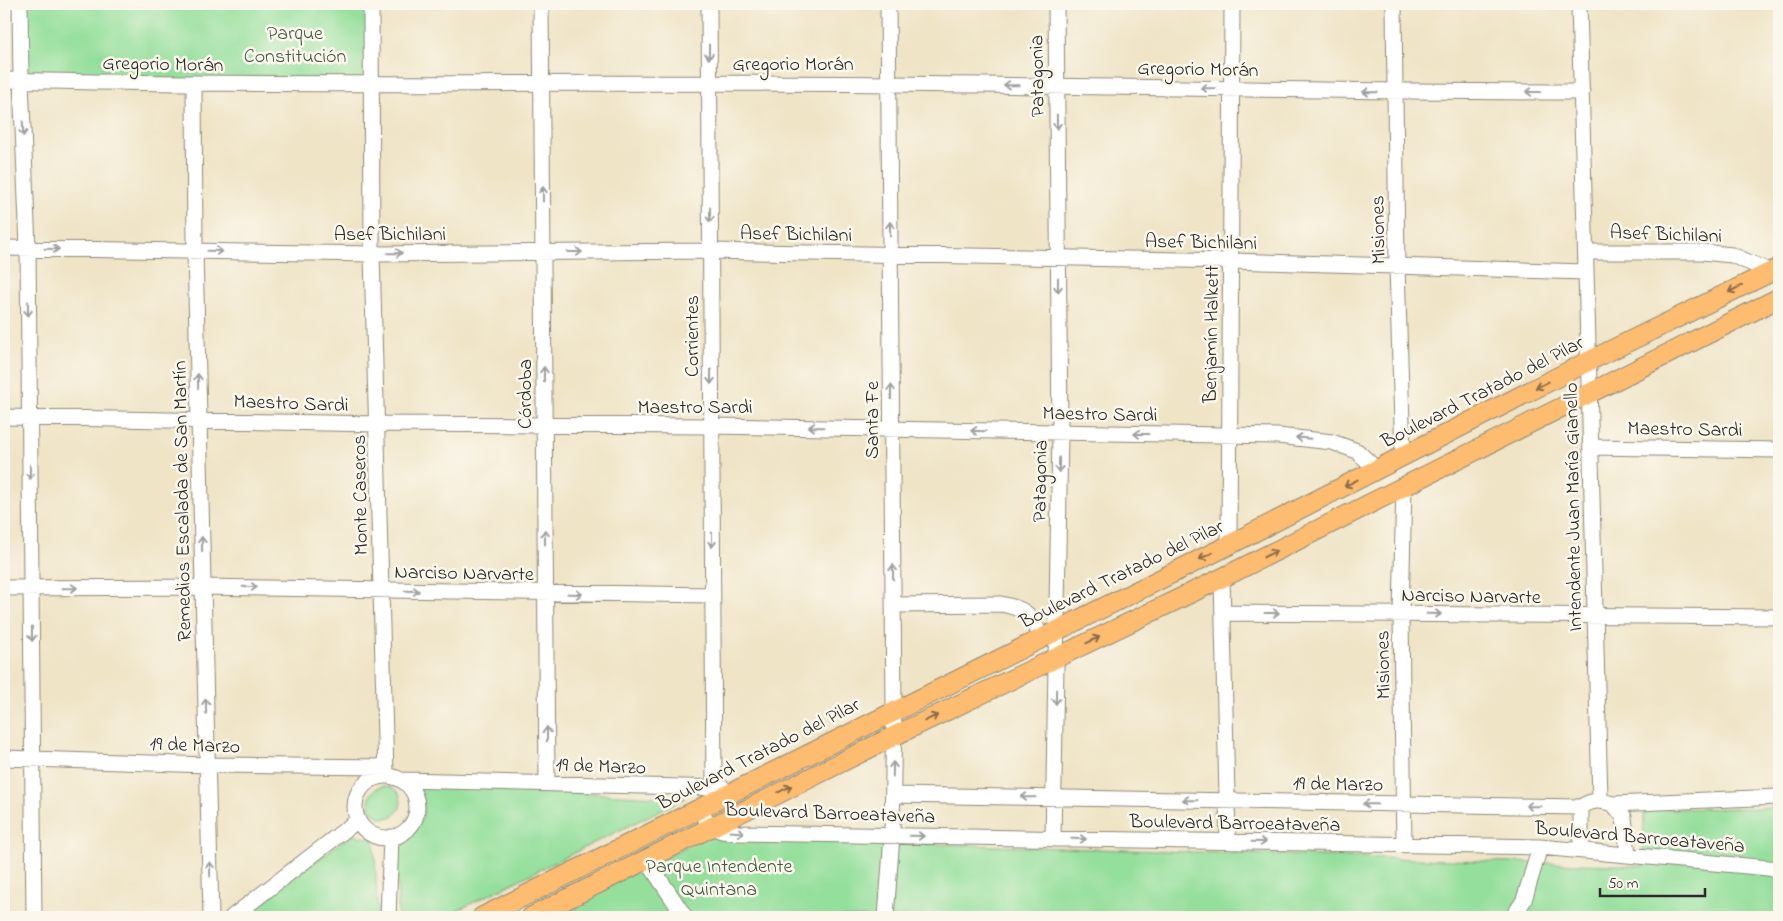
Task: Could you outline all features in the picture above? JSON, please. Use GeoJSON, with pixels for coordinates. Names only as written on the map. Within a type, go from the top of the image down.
{"type":"FeatureCollection","features":[{"type":"Feature","properties":{"kind":"main road","name":"Boulevard Tratado del Pilar"},"geometry":{"type":"LineString","coordinates":[[482,917],[1228,545],[1589,361],[1775,270]]}},
{"type":"Feature","properties":{"kind":"main road"},"geometry":{"type":"LineString","coordinates":[[530,917],[709,826],[1222,578],[1779,298]]}},
{"type":"Feature","properties":{"kind":"main road"},"geometry":{"type":"LineString","coordinates":[[811,752],[823,771]]}},
{"type":"Feature","properties":{"kind":"main road"},"geometry":{"type":"LineString","coordinates":[[635,840],[646,859]]}},
{"type":"Feature","properties":{"kind":"street"},"geometry":{"type":"LineString","coordinates":[[20,4],[28,248],[34,917]]}},
{"type":"Feature","properties":{"kind":"street","name":"Monte Caseros"},"geometry":{"type":"LineString","coordinates":[[371,4],[372,254],[386,771]]}},
{"type":"Feature","properties":{"kind":"street","name":"Córdoba"},"geometry":{"type":"LineString","coordinates":[[541,4],[547,783]]}},
{"type":"Feature","properties":{"kind":"street","name":"Corrientes"},"geometry":{"type":"LineString","coordinates":[[709,4],[714,788]]}},
{"type":"Feature","properties":{"kind":"street","name":"Santa Fe"},"geometry":{"type":"LineString","coordinates":[[886,917],[892,836],[894,736],[888,4]]}},
{"type":"Feature","properties":{"kind":"street","name":"Patagonia"},"geometry":{"type":"LineString","coordinates":[[1053,839],[1056,658],[1049,633],[1060,433],[1056,4]]}},
{"type":"Feature","properties":{"kind":"street","name":"Benjamín Halkett"},"geometry":{"type":"LineString","coordinates":[[1228,545],[1232,261],[1232,4]]}},
{"type":"Feature","properties":{"kind":"street","name":"Misiones"},"geometry":{"type":"LineString","coordinates":[[1394,4],[1397,267],[1403,455]]}},
{"type":"Feature","properties":{"kind":"street","name":"Intendente Juan María Gianello"},"geometry":{"type":"LineString","coordinates":[[1579,4],[1595,616],[1607,802],[1624,817],[1628,854]]}},
{"type":"Feature","properties":{"kind":"street","name":"Gregorio Morán"},"geometry":{"type":"LineString","coordinates":[[4,80],[194,84],[888,84],[1394,92],[1582,92]]}},
{"type":"Feature","properties":{"kind":"street","name":"Remedios Escalada de San Martín"},"geometry":{"type":"LineString","coordinates":[[194,84],[195,251],[211,917]]}},
{"type":"Feature","properties":{"kind":"street","name":"Asef Bichilani"},"geometry":{"type":"LineString","coordinates":[[4,248],[372,254],[710,251],[1232,261],[1586,272]]}},
{"type":"Feature","properties":{"kind":"street","name":"Asef Bichilani"},"geometry":{"type":"LineString","coordinates":[[1586,252],[1702,252],[1732,255],[1775,270]]}},
{"type":"Feature","properties":{"kind":"street","name":"Maestro Sardi"},"geometry":{"type":"LineString","coordinates":[[4,417],[199,419],[377,424],[891,428],[1060,433],[1229,434],[1278,436],[1332,442],[1357,451],[1377,470]]}},
{"type":"Feature","properties":{"kind":"street","name":"Maestro Sardi"},"geometry":{"type":"LineString","coordinates":[[1591,446],[1779,450]]}},
{"type":"Feature","properties":{"kind":"street","name":"Misiones"},"geometry":{"type":"LineString","coordinates":[[1404,486],[1401,614],[1404,845]]}},
{"type":"Feature","properties":{"kind":"street"},"geometry":{"type":"LineString","coordinates":[[1222,578],[1228,842]]}},
{"type":"Feature","properties":{"kind":"street","name":"Narciso Narvarte"},"geometry":{"type":"LineString","coordinates":[[4,588],[203,586],[712,595]]}},
{"type":"Feature","properties":{"kind":"street"},"geometry":{"type":"LineString","coordinates":[[893,605],[1001,604],[1017,607],[1033,618],[1049,633]]}},
{"type":"Feature","properties":{"kind":"street","name":"Narciso Narvarte"},"geometry":{"type":"LineString","coordinates":[[1223,613],[1779,617]]}},
{"type":"Feature","properties":{"kind":"street","name":"19 de Marzo"},"geometry":{"type":"LineString","coordinates":[[4,758],[386,771]]}},
{"type":"Feature","properties":{"kind":"street"},"geometry":{"type":"LineString","coordinates":[[386,771],[402,780],[413,791],[417,811],[414,821],[406,830],[391,837],[373,835],[364,829],[358,820],[356,800],[360,790],[386,771]]}},
{"type":"Feature","properties":{"kind":"street","name":"19 de Marzo"},"geometry":{"type":"LineString","coordinates":[[402,780],[740,788]]}},
{"type":"Feature","properties":{"kind":"street","name":"19 de Marzo"},"geometry":{"type":"LineString","coordinates":[[893,795],[1581,807],[1589,802],[1779,798]]}},
{"type":"Feature","properties":{"kind":"street"},"geometry":{"type":"LineString","coordinates":[[1581,807],[1581,850]]}},
{"type":"Feature","properties":{"kind":"street","name":"Boulevard Barroeataveña"},"geometry":{"type":"LineString","coordinates":[[700,808],[709,826],[722,831],[739,833],[1540,847],[1779,869]]}},
{"type":"Feature","properties":{"kind":"street"},"geometry":{"type":"LineString","coordinates":[[232,917],[358,820]]}},
{"type":"Feature","properties":{"kind":"street"},"geometry":{"type":"LineString","coordinates":[[388,917],[391,837]]}},
{"type":"Feature","properties":{"kind":"street"},"geometry":{"type":"LineString","coordinates":[[1513,917],[1524,900],[1540,847]]}},
{"type":"Feature","properties":{"kind":"street"},"geometry":{"type":"LineString","coordinates":[[646,859],[685,917]]}},
{"type":"Feature","properties":{"kind":"street"},"geometry":{"type":"LineString","coordinates":[[679,917],[685,917]]}},
{"type":"Feature","properties":{"kind":"green space","name":"Parque Constitución"},"geometry":{"type":"Polygon","coordinates":[[[21,4],[370,4],[371,84],[22,80],[21,4]]]}},
{"type":"Feature","properties":{"kind":"green space"},"geometry":{"type":"Polygon","coordinates":[[[414,784],[685,798],[444,917],[398,917],[397,840],[414,831],[419,824],[424,809],[420,792],[414,784]]]}},
{"type":"Feature","properties":{"kind":"green space"},"geometry":{"type":"Polygon","coordinates":[[[385,786],[397,790],[401,802],[397,814],[385,818],[373,814],[369,802],[373,790],[385,786]]]}},
{"type":"Feature","properties":{"kind":"green space","name":"Parque Intendente Quintana"},"geometry":{"type":"Polygon","coordinates":[[[1779,808],[1779,917],[545,917],[711,834],[741,838],[1643,866],[1644,809],[1779,808]]]}},
{"type":"Feature","properties":{"kind":"green space"},"geometry":{"type":"Polygon","coordinates":[[[351,835],[374,839],[378,917],[240,917],[351,835]]]}}]}
